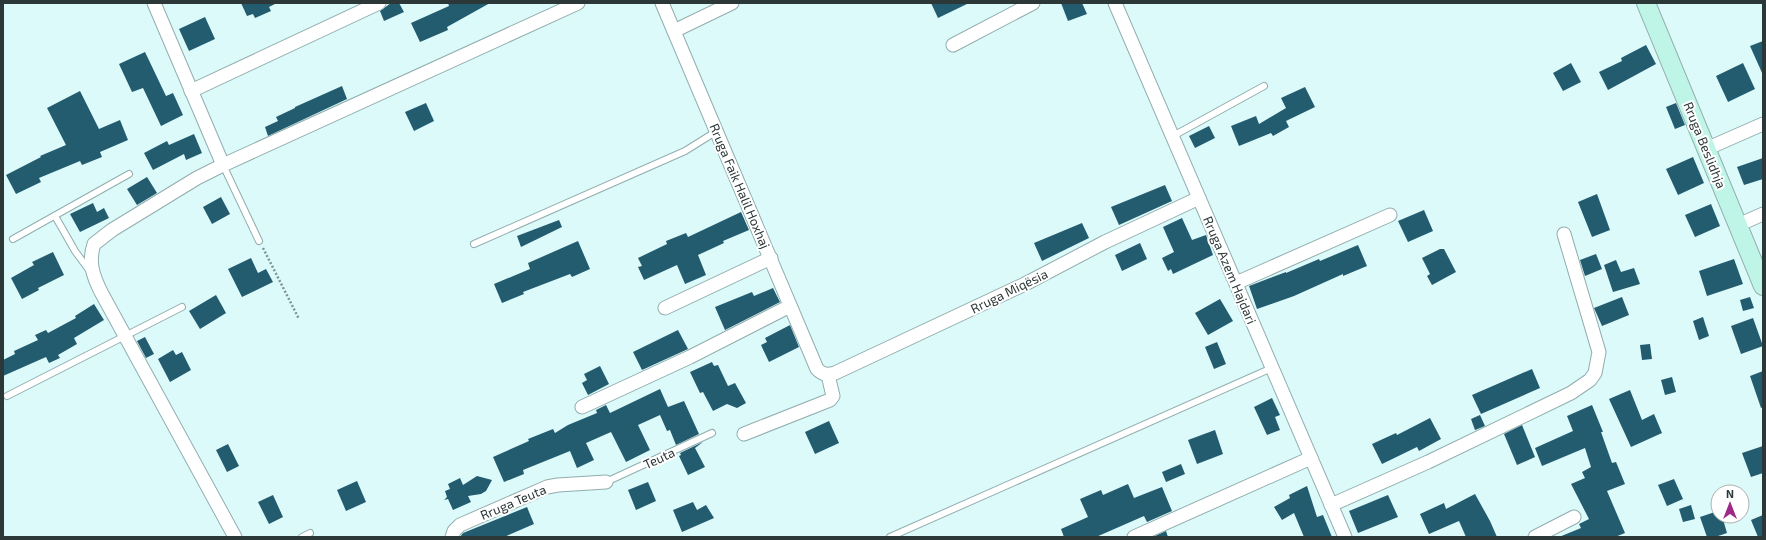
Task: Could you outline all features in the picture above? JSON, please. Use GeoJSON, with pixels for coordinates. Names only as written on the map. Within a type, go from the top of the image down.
{"type":"FeatureCollection","features":[{"type":"Feature","properties":{"kind":"main road","name":"Rruga Beslidhja"},"geometry":{"type":"LineString","coordinates":[[1646,3],[1763,286]]}},
{"type":"Feature","properties":{"kind":"street"},"geometry":{"type":"LineString","coordinates":[[154,3],[223,165]]}},
{"type":"Feature","properties":{"kind":"street"},"geometry":{"type":"LineString","coordinates":[[191,92],[379,3]]}},
{"type":"Feature","properties":{"kind":"street"},"geometry":{"type":"LineString","coordinates":[[235,537],[100,292],[93,276],[91,262],[91,253],[94,244],[101,238],[197,178],[223,165],[578,3]]}},
{"type":"Feature","properties":{"kind":"street","name":"Rruga Faik Halil Hoxhaj"},"geometry":{"type":"LineString","coordinates":[[662,3],[790,306],[833,392],[833,396],[830,400],[744,434]]}},
{"type":"Feature","properties":{"kind":"street"},"geometry":{"type":"LineString","coordinates":[[674,31],[732,3]]}},
{"type":"Feature","properties":{"kind":"street"},"geometry":{"type":"LineString","coordinates":[[953,45],[1033,3]]}},
{"type":"Feature","properties":{"kind":"street","name":"Rruga Azem Hajdari"},"geometry":{"type":"LineString","coordinates":[[1115,3],[1345,537]]}},
{"type":"Feature","properties":{"kind":"street"},"geometry":{"type":"LineString","coordinates":[[1706,148],[1763,124]]}},
{"type":"Feature","properties":{"kind":"street","name":"Rruga Miqësia"},"geometry":{"type":"LineString","coordinates":[[823,372],[835,373],[1025,284],[1105,242],[1199,198]]}},
{"type":"Feature","properties":{"kind":"street"},"geometry":{"type":"LineString","coordinates":[[1738,225],[1763,214]]}},
{"type":"Feature","properties":{"kind":"street"},"geometry":{"type":"LineString","coordinates":[[1236,283],[1390,215]]}},
{"type":"Feature","properties":{"kind":"street"},"geometry":{"type":"LineString","coordinates":[[1331,505],[1436,458],[1571,393],[1590,380],[1595,373],[1599,352],[1564,234]]}},
{"type":"Feature","properties":{"kind":"street"},"geometry":{"type":"LineString","coordinates":[[665,308],[771,258]]}},
{"type":"Feature","properties":{"kind":"street"},"geometry":{"type":"LineString","coordinates":[[582,406],[690,357],[790,306]]}},
{"type":"Feature","properties":{"kind":"street"},"geometry":{"type":"LineString","coordinates":[[1134,537],[1311,458]]}},
{"type":"Feature","properties":{"kind":"street","name":"Rruga Teuta"},"geometry":{"type":"LineString","coordinates":[[452,537],[454,531],[460,525],[548,487],[606,482]]}},
{"type":"Feature","properties":{"kind":"street"},"geometry":{"type":"LineString","coordinates":[[1535,537],[1574,517]]}},
{"type":"Feature","properties":{"kind":"lane"},"geometry":{"type":"LineString","coordinates":[[1173,136],[1264,86]]}},
{"type":"Feature","properties":{"kind":"lane"},"geometry":{"type":"LineString","coordinates":[[474,244],[684,150],[717,131]]}},
{"type":"Feature","properties":{"kind":"lane"},"geometry":{"type":"LineString","coordinates":[[223,165],[259,241]]}},
{"type":"Feature","properties":{"kind":"lane"},"geometry":{"type":"LineString","coordinates":[[13,239],[129,174]]}},
{"type":"Feature","properties":{"kind":"lane"},"geometry":{"type":"LineString","coordinates":[[55,216],[75,251],[93,276]]}},
{"type":"Feature","properties":{"kind":"lane"},"geometry":{"type":"LineString","coordinates":[[7,396],[182,307]]}},
{"type":"Feature","properties":{"kind":"lane"},"geometry":{"type":"LineString","coordinates":[[890,537],[1272,368]]}},
{"type":"Feature","properties":{"kind":"lane","name":"Teuta"},"geometry":{"type":"LineString","coordinates":[[606,482],[712,433]]}},
{"type":"Feature","properties":{"kind":"lane"},"geometry":{"type":"LineString","coordinates":[[302,537],[310,533]]}},
{"type":"Feature","properties":{"kind":"path"},"geometry":{"type":"LineString","coordinates":[[259,241],[299,319]]}},
{"type":"Feature","properties":{"kind":"building"},"geometry":{"type":"Polygon","coordinates":[[[241,3],[277,3],[269,7],[271,11],[255,18],[253,14],[247,16],[241,3]]]}},
{"type":"Feature","properties":{"kind":"building"},"geometry":{"type":"Polygon","coordinates":[[[391,3],[399,3],[404,12],[384,21],[380,11],[391,3]]]}},
{"type":"Feature","properties":{"kind":"building"},"geometry":{"type":"Polygon","coordinates":[[[448,3],[490,3],[447,27],[448,30],[420,42],[411,23],[449,6],[448,3]]]}},
{"type":"Feature","properties":{"kind":"building"},"geometry":{"type":"Polygon","coordinates":[[[931,3],[969,3],[938,18],[931,3]]]}},
{"type":"Feature","properties":{"kind":"building"},"geometry":{"type":"Polygon","coordinates":[[[1061,3],[1082,3],[1087,14],[1068,21],[1061,3]]]}},
{"type":"Feature","properties":{"kind":"building"},"geometry":{"type":"Polygon","coordinates":[[[205,17],[215,39],[189,51],[179,29],[205,17]]]}},
{"type":"Feature","properties":{"kind":"building"},"geometry":{"type":"Polygon","coordinates":[[[1763,41],[1763,75],[1750,46],[1763,41]]]}},
{"type":"Feature","properties":{"kind":"building"},"geometry":{"type":"Polygon","coordinates":[[[1646,45],[1656,64],[1608,90],[1599,72],[1622,61],[1621,58],[1646,45]]]}},
{"type":"Feature","properties":{"kind":"building"},"geometry":{"type":"Polygon","coordinates":[[[145,52],[166,96],[173,93],[183,115],[161,126],[143,88],[132,92],[119,64],[145,52]]]}},
{"type":"Feature","properties":{"kind":"building"},"geometry":{"type":"Polygon","coordinates":[[[1571,63],[1581,82],[1563,91],[1553,73],[1571,63]]]}},
{"type":"Feature","properties":{"kind":"building"},"geometry":{"type":"Polygon","coordinates":[[[1743,63],[1755,89],[1728,102],[1716,76],[1743,63]]]}},
{"type":"Feature","properties":{"kind":"building"},"geometry":{"type":"Polygon","coordinates":[[[342,86],[347,99],[268,136],[265,127],[278,121],[276,117],[342,86]]]}},
{"type":"Feature","properties":{"kind":"building"},"geometry":{"type":"Polygon","coordinates":[[[1305,87],[1315,107],[1286,121],[1289,127],[1273,136],[1271,133],[1239,146],[1231,126],[1256,116],[1259,124],[1286,108],[1281,98],[1305,87]]]}},
{"type":"Feature","properties":{"kind":"building"},"geometry":{"type":"Polygon","coordinates":[[[80,91],[99,129],[120,120],[128,140],[100,152],[102,157],[82,165],[80,161],[39,178],[41,182],[16,194],[6,175],[41,157],[40,156],[66,145],[47,108],[80,91]]]}},
{"type":"Feature","properties":{"kind":"building"},"geometry":{"type":"Polygon","coordinates":[[[426,103],[434,121],[414,131],[405,112],[426,103]]]}},
{"type":"Feature","properties":{"kind":"building"},"geometry":{"type":"Polygon","coordinates":[[[1676,103],[1685,125],[1675,129],[1666,107],[1676,103]]]}},
{"type":"Feature","properties":{"kind":"building"},"geometry":{"type":"Polygon","coordinates":[[[1209,126],[1215,138],[1195,148],[1189,136],[1209,126]]]}},
{"type":"Feature","properties":{"kind":"building"},"geometry":{"type":"Polygon","coordinates":[[[194,134],[202,153],[186,160],[184,154],[153,170],[144,153],[167,141],[169,145],[194,134]]]}},
{"type":"Feature","properties":{"kind":"building"},"geometry":{"type":"Polygon","coordinates":[[[1693,157],[1704,183],[1678,195],[1666,169],[1693,157]]]}},
{"type":"Feature","properties":{"kind":"building"},"geometry":{"type":"Polygon","coordinates":[[[1763,158],[1763,179],[1744,185],[1737,167],[1763,158]]]}},
{"type":"Feature","properties":{"kind":"building"},"geometry":{"type":"Polygon","coordinates":[[[147,177],[157,193],[137,205],[127,189],[147,177]]]}},
{"type":"Feature","properties":{"kind":"building"},"geometry":{"type":"Polygon","coordinates":[[[1165,185],[1172,201],[1119,225],[1111,207],[1165,185]]]}},
{"type":"Feature","properties":{"kind":"building"},"geometry":{"type":"Polygon","coordinates":[[[1597,194],[1610,230],[1592,237],[1578,202],[1597,194]]]}},
{"type":"Feature","properties":{"kind":"building"},"geometry":{"type":"Polygon","coordinates":[[[221,197],[230,214],[212,224],[203,207],[221,197]]]}},
{"type":"Feature","properties":{"kind":"building"},"geometry":{"type":"Polygon","coordinates":[[[93,203],[97,212],[104,208],[109,218],[80,232],[70,214],[93,203]]]}},
{"type":"Feature","properties":{"kind":"building"},"geometry":{"type":"Polygon","coordinates":[[[1711,204],[1720,226],[1695,237],[1685,215],[1711,204]]]}},
{"type":"Feature","properties":{"kind":"building"},"geometry":{"type":"Polygon","coordinates":[[[1424,210],[1433,231],[1408,242],[1398,221],[1424,210]]]}},
{"type":"Feature","properties":{"kind":"building"},"geometry":{"type":"Polygon","coordinates":[[[741,212],[749,230],[723,241],[724,243],[698,255],[706,275],[685,284],[677,265],[644,280],[638,267],[642,266],[638,258],[667,244],[666,241],[686,233],[688,237],[741,212]]]}},
{"type":"Feature","properties":{"kind":"building"},"geometry":{"type":"Polygon","coordinates":[[[1182,218],[1192,240],[1206,235],[1213,255],[1173,274],[1171,269],[1168,271],[1162,258],[1174,252],[1163,227],[1182,218]]]}},
{"type":"Feature","properties":{"kind":"building"},"geometry":{"type":"Polygon","coordinates":[[[559,220],[562,227],[521,247],[517,236],[559,220]]]}},
{"type":"Feature","properties":{"kind":"building"},"geometry":{"type":"Polygon","coordinates":[[[1082,223],[1089,238],[1042,261],[1034,243],[1082,223]]]}},
{"type":"Feature","properties":{"kind":"building"},"geometry":{"type":"Polygon","coordinates":[[[578,241],[590,269],[572,277],[570,274],[523,292],[524,294],[502,303],[494,284],[530,269],[528,263],[578,241]]]}},
{"type":"Feature","properties":{"kind":"building"},"geometry":{"type":"Polygon","coordinates":[[[1140,243],[1147,259],[1122,271],[1115,255],[1140,243]]]}},
{"type":"Feature","properties":{"kind":"building"},"geometry":{"type":"Polygon","coordinates":[[[1358,245],[1367,266],[1343,276],[1343,274],[1294,296],[1257,309],[1249,286],[1319,259],[1320,261],[1358,245]]]}},
{"type":"Feature","properties":{"kind":"building"},"geometry":{"type":"Polygon","coordinates":[[[1440,249],[1444,249],[1456,272],[1432,285],[1427,276],[1430,274],[1422,258],[1440,249]]]}},
{"type":"Feature","properties":{"kind":"building"},"geometry":{"type":"Polygon","coordinates":[[[53,252],[64,275],[38,288],[39,290],[22,299],[11,278],[34,265],[32,262],[53,252]]]}},
{"type":"Feature","properties":{"kind":"building"},"geometry":{"type":"Polygon","coordinates":[[[1596,254],[1602,269],[1585,276],[1580,260],[1596,254]]]}},
{"type":"Feature","properties":{"kind":"building"},"geometry":{"type":"Polygon","coordinates":[[[251,258],[258,273],[266,269],[273,282],[242,297],[228,269],[251,258]]]}},
{"type":"Feature","properties":{"kind":"building"},"geometry":{"type":"Polygon","coordinates":[[[1734,259],[1743,284],[1707,296],[1699,271],[1734,259]]]}},
{"type":"Feature","properties":{"kind":"building"},"geometry":{"type":"Polygon","coordinates":[[[1616,260],[1621,272],[1634,268],[1640,284],[1613,292],[1604,265],[1616,260]]]}},
{"type":"Feature","properties":{"kind":"building"},"geometry":{"type":"Polygon","coordinates":[[[773,288],[780,302],[725,330],[715,307],[752,292],[754,296],[773,288]]]}},
{"type":"Feature","properties":{"kind":"building"},"geometry":{"type":"Polygon","coordinates":[[[216,295],[226,313],[200,329],[189,311],[216,295]]]}},
{"type":"Feature","properties":{"kind":"building"},"geometry":{"type":"Polygon","coordinates":[[[1622,297],[1629,315],[1602,326],[1594,308],[1622,297]]]}},
{"type":"Feature","properties":{"kind":"building"},"geometry":{"type":"Polygon","coordinates":[[[1750,297],[1754,308],[1743,311],[1740,300],[1750,297]]]}},
{"type":"Feature","properties":{"kind":"building"},"geometry":{"type":"Polygon","coordinates":[[[1220,299],[1233,321],[1208,335],[1195,313],[1220,299]]]}},
{"type":"Feature","properties":{"kind":"building"},"geometry":{"type":"Polygon","coordinates":[[[94,304],[104,320],[74,338],[77,344],[58,355],[60,358],[49,363],[46,357],[3,376],[3,360],[15,354],[14,351],[38,340],[35,335],[46,330],[48,333],[76,318],[75,316],[94,304]]]}},
{"type":"Feature","properties":{"kind":"building"},"geometry":{"type":"Polygon","coordinates":[[[1703,317],[1709,336],[1699,340],[1693,321],[1703,317]]]}},
{"type":"Feature","properties":{"kind":"building"},"geometry":{"type":"Polygon","coordinates":[[[1753,318],[1763,346],[1741,354],[1731,326],[1753,318]]]}},
{"type":"Feature","properties":{"kind":"building"},"geometry":{"type":"Polygon","coordinates":[[[790,325],[799,347],[769,362],[761,345],[767,342],[765,338],[790,325]]]}},
{"type":"Feature","properties":{"kind":"building"},"geometry":{"type":"Polygon","coordinates":[[[678,330],[688,349],[642,370],[633,352],[678,330]]]}},
{"type":"Feature","properties":{"kind":"building"},"geometry":{"type":"Polygon","coordinates":[[[145,337],[154,354],[146,358],[137,341],[145,337]]]}},
{"type":"Feature","properties":{"kind":"building"},"geometry":{"type":"Polygon","coordinates":[[[1217,342],[1226,364],[1214,369],[1205,347],[1217,342]]]}},
{"type":"Feature","properties":{"kind":"building"},"geometry":{"type":"Polygon","coordinates":[[[1650,344],[1652,359],[1642,360],[1640,345],[1650,344]]]}},
{"type":"Feature","properties":{"kind":"building"},"geometry":{"type":"Polygon","coordinates":[[[173,350],[176,355],[182,352],[191,370],[170,382],[158,359],[173,350]]]}},
{"type":"Feature","properties":{"kind":"building"},"geometry":{"type":"Polygon","coordinates":[[[712,362],[714,366],[718,365],[728,386],[735,383],[746,403],[737,408],[727,404],[713,411],[703,392],[700,393],[690,372],[712,362]]]}},
{"type":"Feature","properties":{"kind":"building"},"geometry":{"type":"Polygon","coordinates":[[[600,366],[609,384],[588,395],[582,383],[587,380],[584,374],[600,366]]]}},
{"type":"Feature","properties":{"kind":"building"},"geometry":{"type":"Polygon","coordinates":[[[1532,369],[1540,388],[1481,414],[1472,395],[1532,369]]]}},
{"type":"Feature","properties":{"kind":"building"},"geometry":{"type":"Polygon","coordinates":[[[1763,371],[1763,407],[1761,408],[1750,376],[1763,371]]]}},
{"type":"Feature","properties":{"kind":"building"},"geometry":{"type":"Polygon","coordinates":[[[1672,377],[1676,392],[1665,395],[1661,380],[1672,377]]]}},
{"type":"Feature","properties":{"kind":"building"},"geometry":{"type":"Polygon","coordinates":[[[660,389],[668,407],[684,401],[699,434],[676,445],[670,430],[667,431],[660,415],[638,425],[650,450],[626,462],[611,432],[586,443],[594,460],[577,468],[570,451],[523,470],[524,474],[504,482],[493,457],[529,441],[528,439],[553,429],[555,433],[568,425],[597,413],[596,410],[606,405],[610,413],[660,389]]]}},
{"type":"Feature","properties":{"kind":"building"},"geometry":{"type":"Polygon","coordinates":[[[1630,390],[1642,420],[1654,414],[1662,433],[1631,447],[1609,399],[1630,390]]]}},
{"type":"Feature","properties":{"kind":"building"},"geometry":{"type":"Polygon","coordinates":[[[1272,398],[1280,415],[1275,417],[1280,430],[1267,435],[1254,407],[1272,398]]]}},
{"type":"Feature","properties":{"kind":"building"},"geometry":{"type":"Polygon","coordinates":[[[1592,405],[1603,432],[1601,432],[1612,463],[1616,462],[1625,484],[1607,491],[1625,533],[1615,537],[1559,537],[1581,528],[1579,524],[1589,519],[1571,484],[1585,478],[1582,472],[1591,467],[1585,448],[1542,466],[1535,448],[1573,431],[1567,416],[1592,405]]]}},
{"type":"Feature","properties":{"kind":"building"},"geometry":{"type":"Polygon","coordinates":[[[1480,415],[1485,426],[1475,430],[1471,419],[1480,415]]]}},
{"type":"Feature","properties":{"kind":"building"},"geometry":{"type":"Polygon","coordinates":[[[1430,418],[1441,439],[1419,451],[1417,447],[1382,464],[1372,444],[1396,433],[1397,435],[1430,418]]]}},
{"type":"Feature","properties":{"kind":"building"},"geometry":{"type":"Polygon","coordinates":[[[829,421],[839,443],[815,454],[805,432],[829,421]]]}},
{"type":"Feature","properties":{"kind":"building"},"geometry":{"type":"Polygon","coordinates":[[[1522,425],[1535,457],[1517,465],[1504,434],[1522,425]]]}},
{"type":"Feature","properties":{"kind":"building"},"geometry":{"type":"Polygon","coordinates":[[[1215,430],[1223,454],[1197,464],[1188,440],[1215,430]]]}},
{"type":"Feature","properties":{"kind":"building"},"geometry":{"type":"Polygon","coordinates":[[[703,442],[695,448],[705,467],[688,475],[679,456],[681,455],[680,453],[703,442]]]}},
{"type":"Feature","properties":{"kind":"building"},"geometry":{"type":"Polygon","coordinates":[[[228,444],[239,466],[227,472],[216,450],[228,444]]]}},
{"type":"Feature","properties":{"kind":"building"},"geometry":{"type":"Polygon","coordinates":[[[1763,446],[1763,473],[1751,477],[1742,453],[1763,446]]]}},
{"type":"Feature","properties":{"kind":"building"},"geometry":{"type":"Polygon","coordinates":[[[1181,464],[1185,474],[1166,482],[1162,472],[1181,464]]]}},
{"type":"Feature","properties":{"kind":"building"},"geometry":{"type":"Polygon","coordinates":[[[477,476],[492,480],[486,491],[481,494],[468,496],[471,502],[453,510],[448,499],[444,500],[447,497],[445,491],[450,489],[448,484],[460,478],[463,485],[477,476]]]}},
{"type":"Feature","properties":{"kind":"building"},"geometry":{"type":"Polygon","coordinates":[[[1674,479],[1683,499],[1667,506],[1658,485],[1674,479]]]}},
{"type":"Feature","properties":{"kind":"building"},"geometry":{"type":"Polygon","coordinates":[[[357,481],[366,502],[346,511],[337,490],[357,481]]]}},
{"type":"Feature","properties":{"kind":"building"},"geometry":{"type":"Polygon","coordinates":[[[648,482],[656,501],[636,510],[628,490],[648,482]]]}},
{"type":"Feature","properties":{"kind":"building"},"geometry":{"type":"Polygon","coordinates":[[[1128,484],[1134,498],[1162,487],[1172,511],[1147,522],[1144,516],[1096,537],[1064,537],[1061,529],[1088,517],[1080,499],[1101,490],[1103,495],[1128,484]]]}},
{"type":"Feature","properties":{"kind":"building"},"geometry":{"type":"Polygon","coordinates":[[[1307,486],[1317,517],[1323,515],[1332,537],[1304,537],[1294,513],[1282,520],[1274,507],[1290,498],[1289,495],[1307,486]]]}},
{"type":"Feature","properties":{"kind":"building"},"geometry":{"type":"Polygon","coordinates":[[[1475,494],[1497,537],[1466,537],[1459,521],[1429,534],[1420,514],[1444,503],[1446,509],[1475,494]]]}},
{"type":"Feature","properties":{"kind":"building"},"geometry":{"type":"Polygon","coordinates":[[[273,495],[283,517],[269,524],[258,502],[273,495]]]}},
{"type":"Feature","properties":{"kind":"building"},"geometry":{"type":"Polygon","coordinates":[[[1388,495],[1398,517],[1358,533],[1349,511],[1388,495]]]}},
{"type":"Feature","properties":{"kind":"building"},"geometry":{"type":"Polygon","coordinates":[[[693,502],[697,510],[706,505],[714,518],[682,532],[673,510],[693,502]]]}},
{"type":"Feature","properties":{"kind":"building"},"geometry":{"type":"Polygon","coordinates":[[[1691,505],[1695,519],[1683,522],[1679,509],[1691,505]]]}},
{"type":"Feature","properties":{"kind":"building"},"geometry":{"type":"Polygon","coordinates":[[[527,507],[534,524],[504,537],[460,537],[463,533],[527,507]]]}},
{"type":"Feature","properties":{"kind":"building"},"geometry":{"type":"Polygon","coordinates":[[[1710,514],[1710,524],[1724,524],[1727,533],[1715,537],[1707,537],[1700,517],[1710,514]]]}},
{"type":"Feature","properties":{"kind":"building"},"geometry":{"type":"Polygon","coordinates":[[[1763,515],[1763,537],[1758,537],[1751,520],[1763,515]]]}},
{"type":"Feature","properties":{"kind":"building"},"geometry":{"type":"Polygon","coordinates":[[[1166,531],[1168,537],[1155,537],[1155,536],[1166,531]]]}}]}
